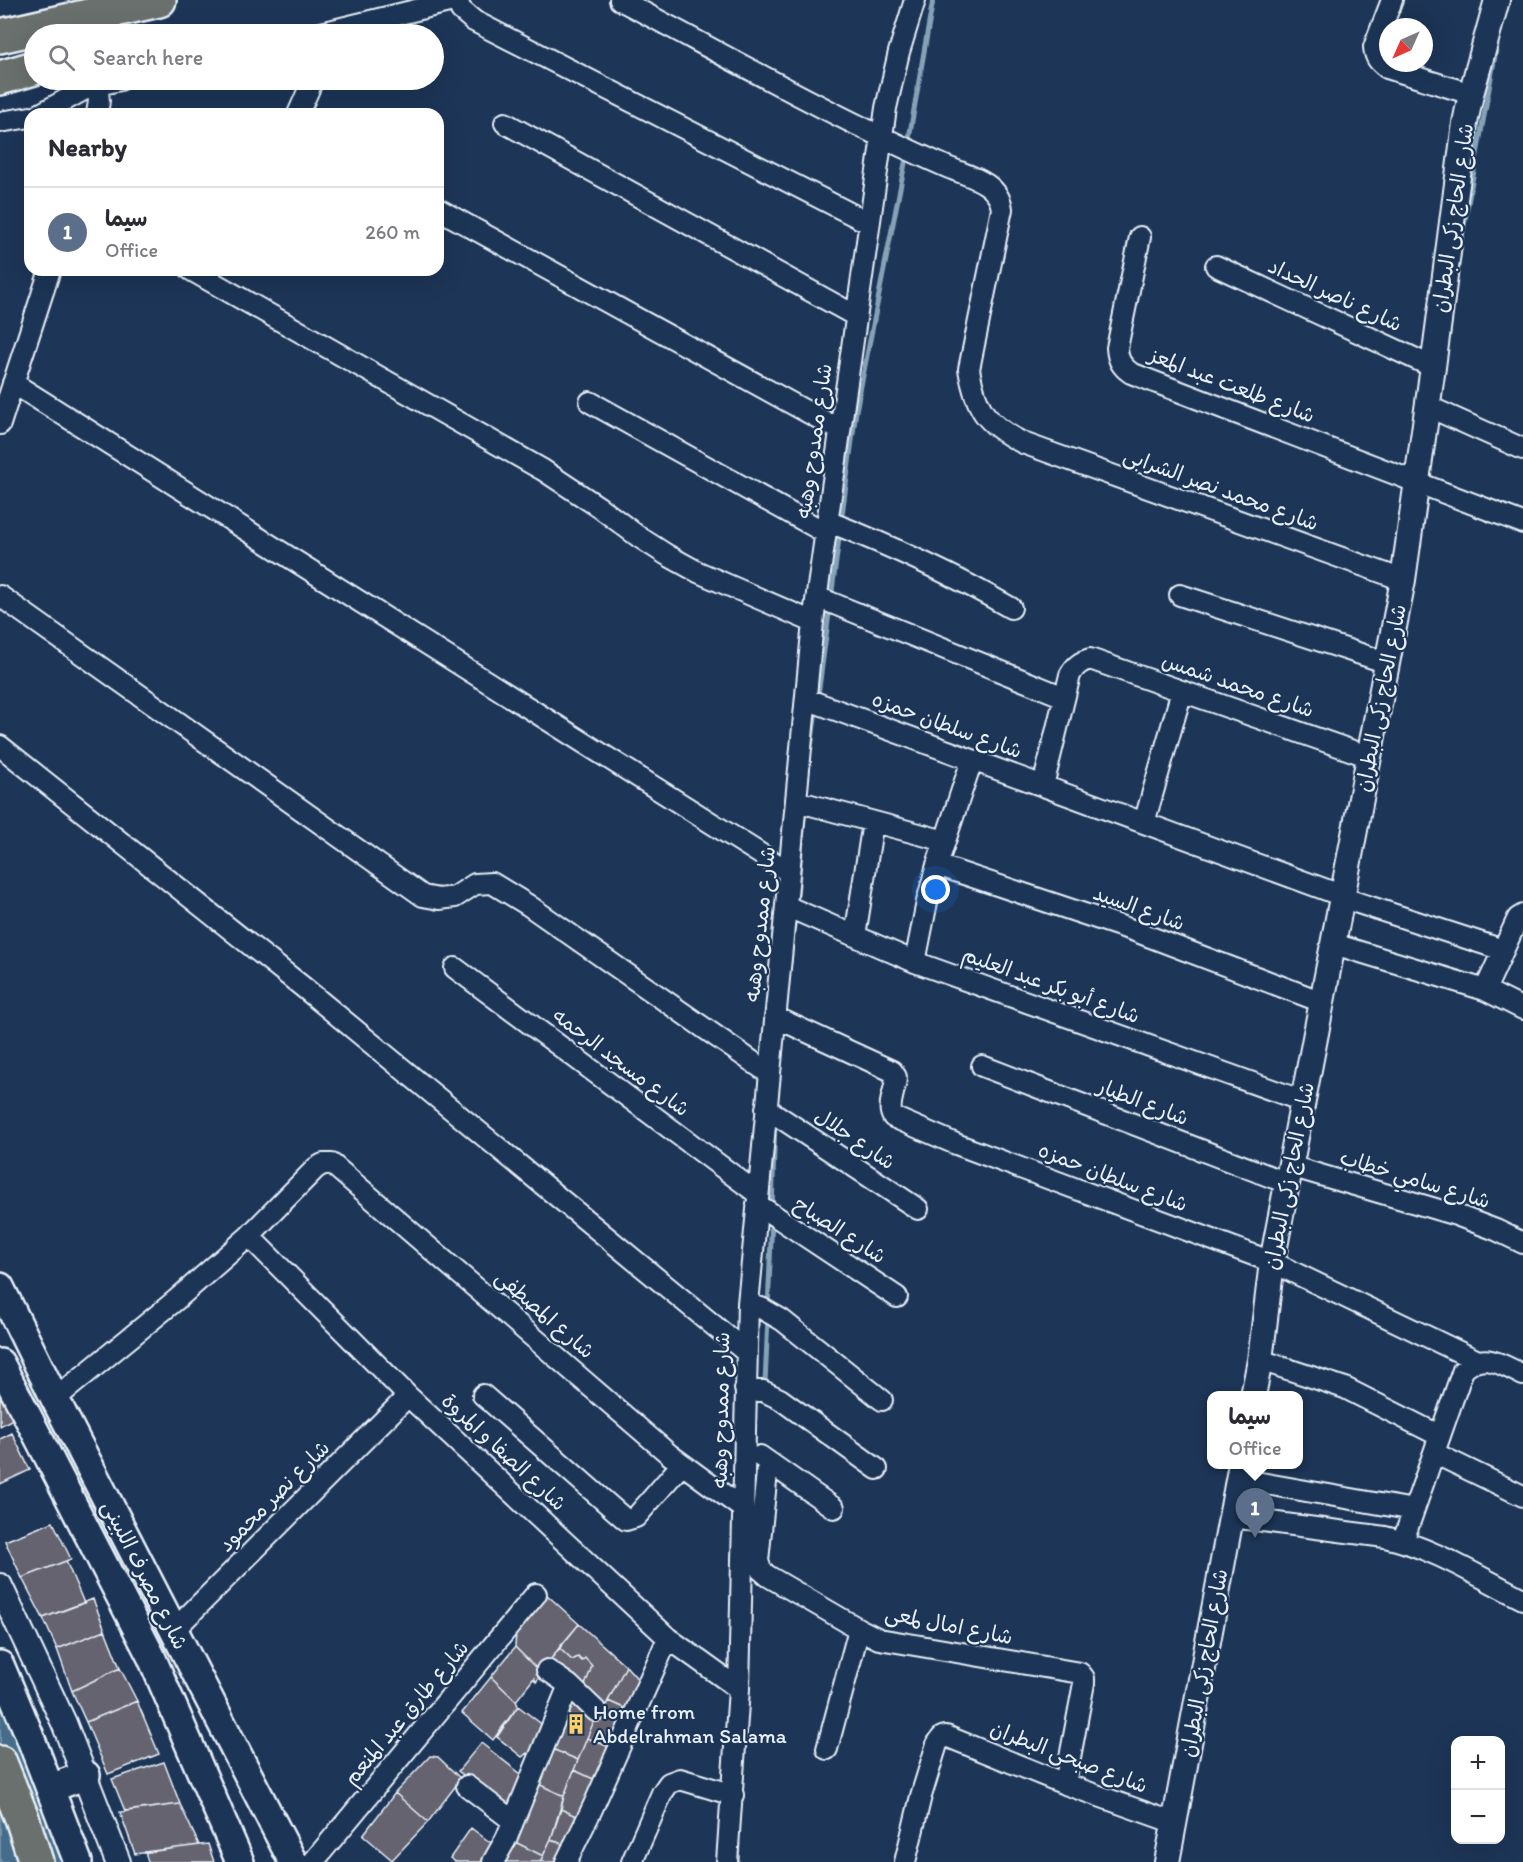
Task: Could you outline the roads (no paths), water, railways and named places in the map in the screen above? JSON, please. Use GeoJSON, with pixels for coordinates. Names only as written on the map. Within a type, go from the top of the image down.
{"type":"FeatureCollection","features":[{"type":"Feature","properties":{"kind":"highway"},"geometry":{"type":"LineString","coordinates":[[119,24],[150,2]]}},
{"type":"Feature","properties":{"kind":"highway"},"geometry":{"type":"LineString","coordinates":[[53,24],[150,2]]}},
{"type":"Feature","properties":{"kind":"highway"},"geometry":{"type":"LineString","coordinates":[[0,36],[24,31]]}},
{"type":"Feature","properties":{"kind":"highway"},"geometry":{"type":"LineString","coordinates":[[0,78],[24,71]]}},
{"type":"Feature","properties":{"kind":"highway"},"geometry":{"type":"LineString","coordinates":[[0,1763],[22,1818],[36,1862]]}},
{"type":"Feature","properties":{"kind":"main road","name":"شارع مصرف اللبينى"},"geometry":{"type":"LineString","coordinates":[[0,1287],[55,1399],[293,1862]]}},
{"type":"Feature","properties":{"kind":"main road","name":"شارع مصرف اللبينى"},"geometry":{"type":"LineString","coordinates":[[0,1364],[150,1656],[240,1862]]}},
{"type":"Feature","properties":{"kind":"main road"},"geometry":{"type":"LineString","coordinates":[[0,1665],[51,1788],[78,1862]]}},
{"type":"Feature","properties":{"kind":"main road"},"geometry":{"type":"LineString","coordinates":[[51,1788],[86,1775]]}},
{"type":"Feature","properties":{"kind":"street"},"geometry":{"type":"LineString","coordinates":[[361,24],[457,0],[461,10],[474,21],[869,223]]}},
{"type":"Feature","properties":{"kind":"street"},"geometry":{"type":"LineString","coordinates":[[620,0],[889,141]]}},
{"type":"Feature","properties":{"kind":"street","name":"شارع ممدوح وهبه"},"geometry":{"type":"LineString","coordinates":[[727,1862],[739,1689],[746,1352],[754,1306],[760,1203],[775,1114],[770,1074],[775,1017],[793,909],[789,872],[803,803],[814,702],[813,622],[826,601],[835,527],[840,430],[869,223],[889,141],[892,80],[915,0]]}},
{"type":"Feature","properties":{"kind":"street"},"geometry":{"type":"LineString","coordinates":[[1392,0],[1374,47],[1378,62],[1388,68],[1471,94]]}},
{"type":"Feature","properties":{"kind":"street","name":"شارع الحاج زكى البطران"},"geometry":{"type":"LineString","coordinates":[[1255,1391],[1272,1262],[1403,580],[1458,169],[1471,94],[1497,0]]}},
{"type":"Feature","properties":{"kind":"street"},"geometry":{"type":"LineString","coordinates":[[52,108],[87,90]]}},
{"type":"Feature","properties":{"kind":"street"},"geometry":{"type":"LineString","coordinates":[[98,90],[98,108]]}},
{"type":"Feature","properties":{"kind":"street"},"geometry":{"type":"LineString","coordinates":[[301,108],[309,90]]}},
{"type":"Feature","properties":{"kind":"street"},"geometry":{"type":"LineString","coordinates":[[0,122],[24,118]]}},
{"type":"Feature","properties":{"kind":"street"},"geometry":{"type":"LineString","coordinates":[[505,123],[856,316]]}},
{"type":"Feature","properties":{"kind":"street","name":"شارع محمد نصر الشرابى"},"geometry":{"type":"LineString","coordinates":[[889,141],[983,182],[997,193],[1001,200],[1002,208],[969,369],[973,393],[984,415],[1001,432],[1403,580]]}},
{"type":"Feature","properties":{"kind":"street"},"geometry":{"type":"LineString","coordinates":[[444,212],[840,430]]}},
{"type":"Feature","properties":{"kind":"street","name":"شارع طلعت عبد المعز"},"geometry":{"type":"LineString","coordinates":[[1140,237],[1118,348],[1118,358],[1123,367],[1131,373],[1416,481]]}},
{"type":"Feature","properties":{"kind":"street","name":"شارع ناصر الحداد"},"geometry":{"type":"LineString","coordinates":[[1216,266],[1433,367]]}},
{"type":"Feature","properties":{"kind":"street"},"geometry":{"type":"LineString","coordinates":[[0,424],[48,276]]}},
{"type":"Feature","properties":{"kind":"street"},"geometry":{"type":"LineString","coordinates":[[206,276],[543,470],[667,555],[698,572],[813,622]]}},
{"type":"Feature","properties":{"kind":"street"},"geometry":{"type":"LineString","coordinates":[[13,383],[789,872]]}},
{"type":"Feature","properties":{"kind":"street"},"geometry":{"type":"LineString","coordinates":[[590,402],[835,527],[924,561],[1011,608]]}},
{"type":"Feature","properties":{"kind":"street"},"geometry":{"type":"LineString","coordinates":[[1427,406],[1523,449]]}},
{"type":"Feature","properties":{"kind":"street"},"geometry":{"type":"LineString","coordinates":[[1416,481],[1523,524]]}},
{"type":"Feature","properties":{"kind":"street"},"geometry":{"type":"LineString","coordinates":[[1180,595],[1388,663]]}},
{"type":"Feature","properties":{"kind":"street"},"geometry":{"type":"LineString","coordinates":[[0,596],[423,896],[439,899],[455,897],[475,884],[492,883],[528,905],[770,1074]]}},
{"type":"Feature","properties":{"kind":"street"},"geometry":{"type":"LineString","coordinates":[[826,601],[1064,697],[1043,786]]}},
{"type":"Feature","properties":{"kind":"street","name":"شارع محمد شمس"},"geometry":{"type":"LineString","coordinates":[[1064,697],[1074,668],[1090,659],[1370,757]]}},
{"type":"Feature","properties":{"kind":"street"},"geometry":{"type":"LineString","coordinates":[[1144,823],[1182,691]]}},
{"type":"Feature","properties":{"kind":"street","name":"شارع سلطان حمزه"},"geometry":{"type":"LineString","coordinates":[[814,702],[1343,897],[1503,950]]}},
{"type":"Feature","properties":{"kind":"street"},"geometry":{"type":"LineString","coordinates":[[0,746],[303,987],[746,1352]]}},
{"type":"Feature","properties":{"kind":"street"},"geometry":{"type":"LineString","coordinates":[[915,962],[937,865],[972,760]]}},
{"type":"Feature","properties":{"kind":"street"},"geometry":{"type":"LineString","coordinates":[[803,803],[945,841]]}},
{"type":"Feature","properties":{"kind":"street"},"geometry":{"type":"LineString","coordinates":[[855,936],[873,822]]}},
{"type":"Feature","properties":{"kind":"street","name":"شارع السيد"},"geometry":{"type":"LineString","coordinates":[[937,865],[1132,930],[1322,1002]]}},
{"type":"Feature","properties":{"kind":"street","name":"شارع أبو بكر عبد العليم"},"geometry":{"type":"LineString","coordinates":[[793,909],[915,962],[1303,1101]]}},
{"type":"Feature","properties":{"kind":"street"},"geometry":{"type":"LineString","coordinates":[[1485,990],[1518,918],[1522,915]]}},
{"type":"Feature","properties":{"kind":"street"},"geometry":{"type":"LineString","coordinates":[[1334,944],[1485,990],[1523,1009]]}},
{"type":"Feature","properties":{"kind":"street","name":"شارع مسجد الرحمه"},"geometry":{"type":"LineString","coordinates":[[454,968],[760,1203]]}},
{"type":"Feature","properties":{"kind":"street","name":"شارع سلطان حمزه"},"geometry":{"type":"LineString","coordinates":[[775,1017],[892,1071],[896,1077],[890,1107],[893,1117],[956,1144],[1272,1262],[1484,1360],[1523,1375]]}},
{"type":"Feature","properties":{"kind":"street","name":"شارع الطيار"},"geometry":{"type":"LineString","coordinates":[[982,1066],[1289,1174]]}},
{"type":"Feature","properties":{"kind":"street","name":"شارع جلال"},"geometry":{"type":"LineString","coordinates":[[775,1114],[918,1209]]}},
{"type":"Feature","properties":{"kind":"street","name":"شارع المصطفى"},"geometry":{"type":"LineString","coordinates":[[249,1236],[316,1168],[323,1164],[332,1164],[682,1464],[742,1508]]}},
{"type":"Feature","properties":{"kind":"street","name":"شارع سامي خطاب"},"geometry":{"type":"LineString","coordinates":[[1289,1174],[1456,1215],[1523,1243]]}},
{"type":"Feature","properties":{"kind":"street","name":"شارع الصباح"},"geometry":{"type":"LineString","coordinates":[[760,1203],[786,1223],[897,1296]]}},
{"type":"Feature","properties":{"kind":"street"},"geometry":{"type":"LineString","coordinates":[[55,1399],[176,1300],[249,1236]]}},
{"type":"Feature","properties":{"kind":"street","name":"شارع الصفا و المروة"},"geometry":{"type":"LineString","coordinates":[[249,1236],[408,1396],[668,1638],[739,1689]]}},
{"type":"Feature","properties":{"kind":"street"},"geometry":{"type":"LineString","coordinates":[[754,1306],[782,1320],[882,1400]]}},
{"type":"Feature","properties":{"kind":"street"},"geometry":{"type":"LineString","coordinates":[[1260,1360],[1345,1388],[1523,1497]]}},
{"type":"Feature","properties":{"kind":"street"},"geometry":{"type":"LineString","coordinates":[[1403,1541],[1463,1370],[1484,1360]]}},
{"type":"Feature","properties":{"kind":"street"},"geometry":{"type":"LineString","coordinates":[[744,1389],[763,1391],[780,1399],[876,1469]]}},
{"type":"Feature","properties":{"kind":"street"},"geometry":{"type":"LineString","coordinates":[[483,1395],[626,1520],[636,1516],[682,1464]]}},
{"type":"Feature","properties":{"kind":"street","name":"شارع نصر محمود"},"geometry":{"type":"LineString","coordinates":[[174,1630],[408,1396]]}},
{"type":"Feature","properties":{"kind":"street"},"geometry":{"type":"LineString","coordinates":[[744,1444],[834,1508]]}},
{"type":"Feature","properties":{"kind":"street","name":"شارع امال لمعى"},"geometry":{"type":"LineString","coordinates":[[768,1462],[758,1556],[761,1570],[879,1639],[1080,1673],[1084,1678],[1084,1683],[1065,1784]]}},
{"type":"Feature","properties":{"kind":"street"},"geometry":{"type":"LineString","coordinates":[[1239,1472],[1414,1510]]}},
{"type":"Feature","properties":{"kind":"street","name":"شارع الحاج زكى البطران"},"geometry":{"type":"LineString","coordinates":[[1167,1862],[1239,1472]]}},
{"type":"Feature","properties":{"kind":"street"},"geometry":{"type":"LineString","coordinates":[[1231,1517],[1403,1541],[1426,1550],[1523,1599]]}},
{"type":"Feature","properties":{"kind":"street"},"geometry":{"type":"LineString","coordinates":[[0,1586],[35,1658],[86,1775],[118,1862]]}},
{"type":"Feature","properties":{"kind":"street","name":"شارع طارق عبد المنعم"},"geometry":{"type":"LineString","coordinates":[[313,1862],[536,1594]]}},
{"type":"Feature","properties":{"kind":"street"},"geometry":{"type":"LineString","coordinates":[[827,1749],[859,1629]]}},
{"type":"Feature","properties":{"kind":"street"},"geometry":{"type":"LineString","coordinates":[[566,1862],[668,1638]]}},
{"type":"Feature","properties":{"kind":"street"},"geometry":{"type":"LineString","coordinates":[[547,1670],[569,1685],[596,1711]]}},
{"type":"Feature","properties":{"kind":"street"},"geometry":{"type":"LineString","coordinates":[[494,1862],[569,1685]]}},
{"type":"Feature","properties":{"kind":"street","name":"شارع صبحى البطران"},"geometry":{"type":"LineString","coordinates":[[905,1862],[921,1796],[937,1744],[942,1737],[946,1736],[1065,1784],[1174,1823]]}},
{"type":"Feature","properties":{"kind":"street"},"geometry":{"type":"LineString","coordinates":[[632,1862],[662,1793],[669,1783],[680,1779],[733,1795]]}},
{"type":"Feature","properties":{"kind":"street"},"geometry":{"type":"LineString","coordinates":[[467,1786],[513,1821]]}},
{"type":"Feature","properties":{"kind":"water"},"geometry":{"type":"Polygon","coordinates":[[[0,1683],[68,1862],[0,1862],[0,1683]]]}},
{"type":"Feature","properties":{"kind":"waterway"},"geometry":{"type":"LineString","coordinates":[[908,144],[933,0]]}},
{"type":"Feature","properties":{"kind":"waterway"},"geometry":{"type":"LineString","coordinates":[[1462,236],[1497,45]]}},
{"type":"Feature","properties":{"kind":"waterway"},"geometry":{"type":"LineString","coordinates":[[841,522],[856,411],[907,153]]}},
{"type":"Feature","properties":{"kind":"waterway"},"geometry":{"type":"LineString","coordinates":[[811,748],[840,531]]}},
{"type":"Feature","properties":{"kind":"waterway"},"geometry":{"type":"LineString","coordinates":[[796,906],[805,808]]}},
{"type":"Feature","properties":{"kind":"waterway"},"geometry":{"type":"LineString","coordinates":[[790,963],[795,915]]}},
{"type":"Feature","properties":{"kind":"waterway"},"geometry":{"type":"LineString","coordinates":[[772,1209],[775,1120]]}},
{"type":"Feature","properties":{"kind":"waterway"},"geometry":{"type":"LineString","coordinates":[[768,1308],[772,1218]]}},
{"type":"Feature","properties":{"kind":"waterway"},"geometry":{"type":"LineString","coordinates":[[765,1384],[768,1317]]}},
{"type":"Feature","properties":{"kind":"waterway"},"geometry":{"type":"LineString","coordinates":[[737,1862],[738,1844]]}},
{"type":"Feature","properties":{"kind":"place","name":"سيما"},"geometry":{"type":"Point","coordinates":[1255,1538]}},
{"type":"Feature","properties":{"kind":"place","name":"Home from Abdelrahman Salama"},"geometry":{"type":"Point","coordinates":[576,1724]}}]}
